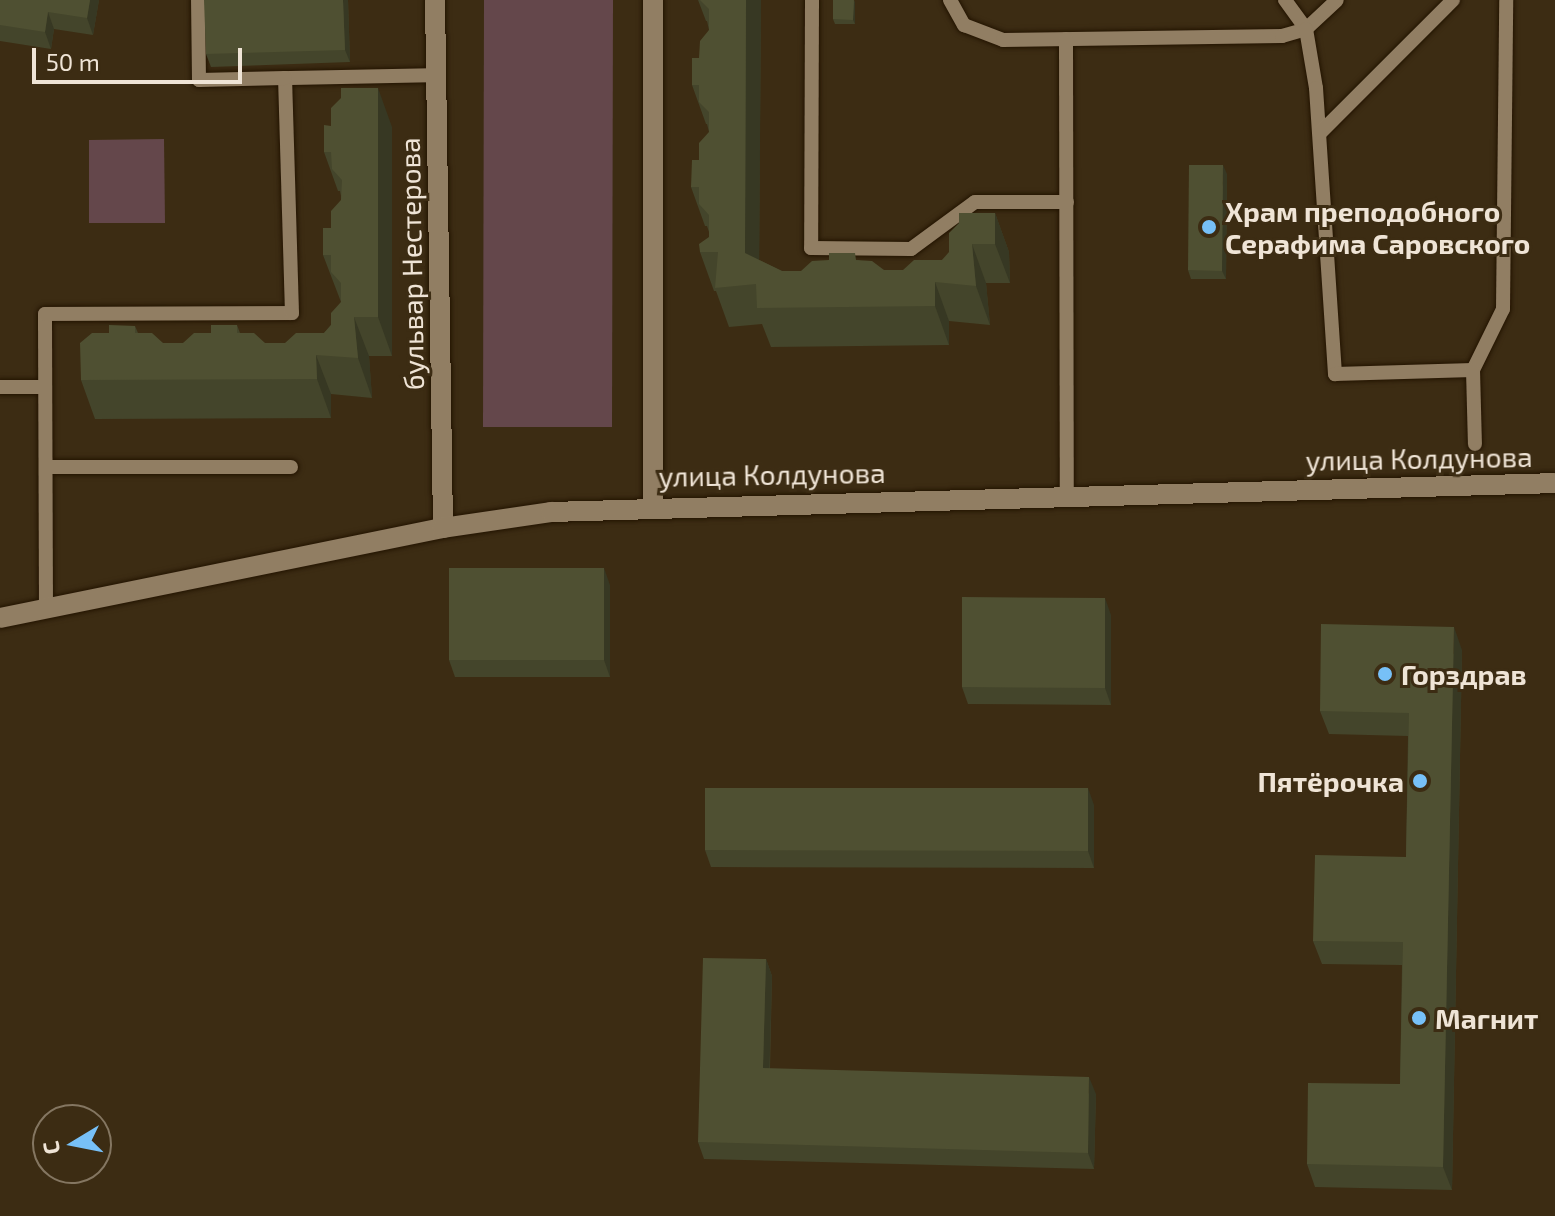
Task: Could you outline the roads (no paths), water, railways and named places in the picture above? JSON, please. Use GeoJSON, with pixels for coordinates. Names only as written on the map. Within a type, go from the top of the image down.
{"type":"FeatureCollection","features":[{"type":"Feature","properties":{"kind":"street","name":"бульвар Нестерова"},"geometry":{"type":"LineString","coordinates":[[435,0],[443,528]]}},
{"type":"Feature","properties":{"kind":"street"},"geometry":{"type":"LineString","coordinates":[[653,0],[653,505]]}},
{"type":"Feature","properties":{"kind":"street","name":"улица Колдунова"},"geometry":{"type":"LineString","coordinates":[[0,618],[443,528],[551,512],[653,505],[1555,483]]}},
{"type":"Feature","properties":{"kind":"lane"},"geometry":{"type":"LineString","coordinates":[[198,0],[199,80],[436,75]]}},
{"type":"Feature","properties":{"kind":"lane"},"geometry":{"type":"LineString","coordinates":[[812,0],[811,248],[911,249],[975,202],[1067,202]]}},
{"type":"Feature","properties":{"kind":"lane"},"geometry":{"type":"LineString","coordinates":[[950,0],[964,25],[989,38],[1066,39],[1282,36],[1306,29],[1337,0]]}},
{"type":"Feature","properties":{"kind":"lane"},"geometry":{"type":"LineString","coordinates":[[1285,0],[1306,29],[1320,133],[1335,374],[1473,370]]}},
{"type":"Feature","properties":{"kind":"lane"},"geometry":{"type":"LineString","coordinates":[[1320,133],[1453,0]]}},
{"type":"Feature","properties":{"kind":"lane"},"geometry":{"type":"LineString","coordinates":[[1475,444],[1473,370],[1503,309],[1506,0]]}},
{"type":"Feature","properties":{"kind":"lane"},"geometry":{"type":"LineString","coordinates":[[1066,39],[1067,495]]}},
{"type":"Feature","properties":{"kind":"lane"},"geometry":{"type":"LineString","coordinates":[[46,608],[45,314],[292,313],[285,78]]}},
{"type":"Feature","properties":{"kind":"lane"},"geometry":{"type":"LineString","coordinates":[[0,387],[45,387]]}},
{"type":"Feature","properties":{"kind":"lane"},"geometry":{"type":"LineString","coordinates":[[46,467],[291,467]]}},
{"type":"Feature","properties":{"kind":"place","name":"Храм преподобного Серафима Саровского"},"geometry":{"type":"Point","coordinates":[1209,227]}},
{"type":"Feature","properties":{"kind":"place","name":"Горздрав"},"geometry":{"type":"Point","coordinates":[1385,674]}},
{"type":"Feature","properties":{"kind":"place","name":"Пятёрочка"},"geometry":{"type":"Point","coordinates":[1420,781]}},
{"type":"Feature","properties":{"kind":"place","name":"Магнит"},"geometry":{"type":"Point","coordinates":[1419,1018]}}]}
